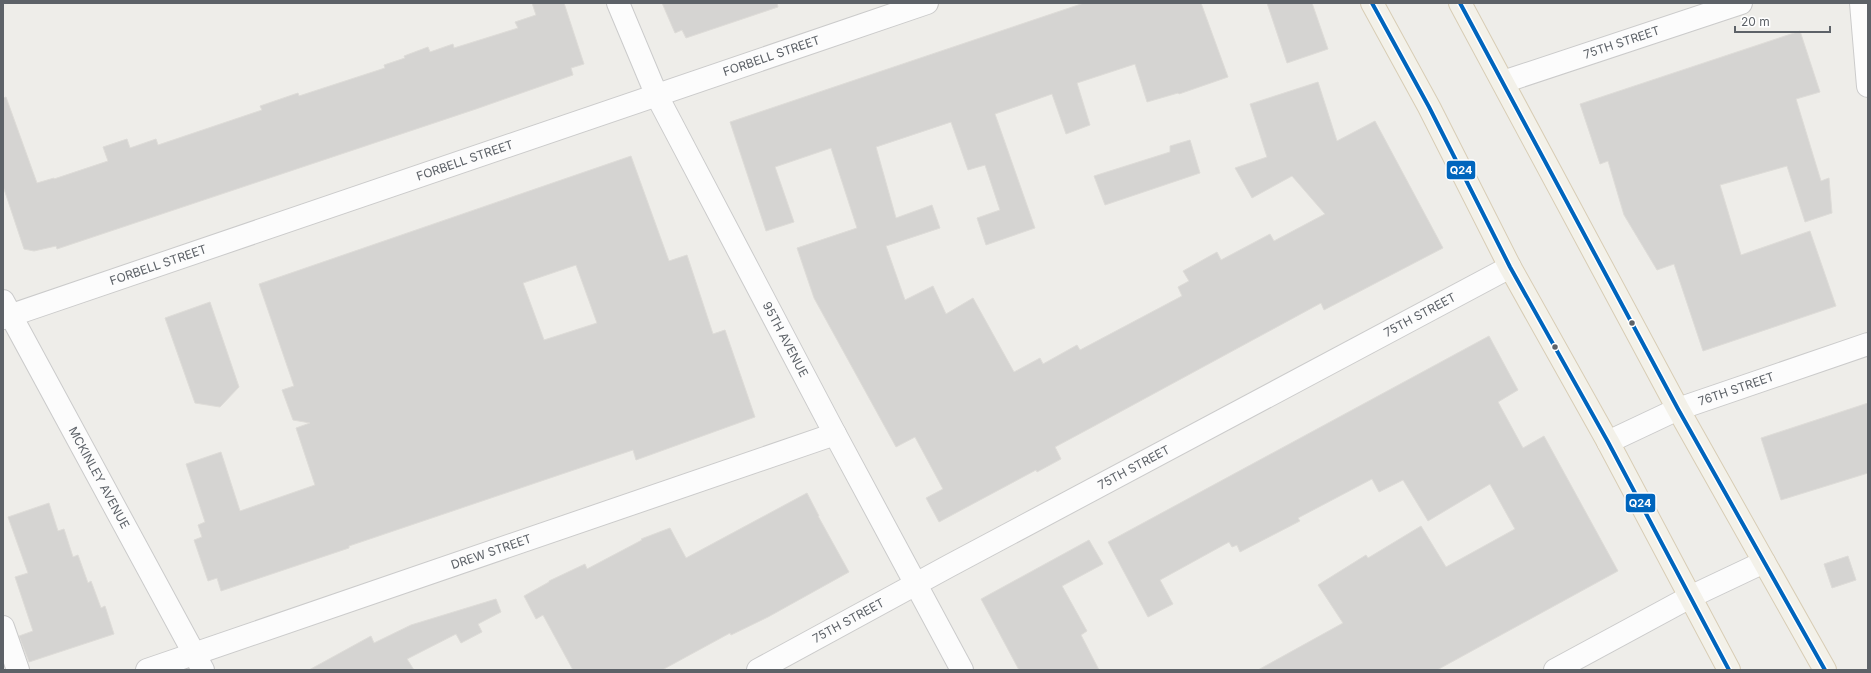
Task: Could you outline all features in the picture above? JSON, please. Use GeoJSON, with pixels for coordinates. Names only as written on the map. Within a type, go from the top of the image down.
{"type":"FeatureCollection","features":[{"type":"Feature","properties":{"kind":"main road"},"geometry":{"type":"LineString","coordinates":[[1372,3],[1429,107],[1510,267],[1608,442],[1729,670]]}},
{"type":"Feature","properties":{"kind":"main road"},"geometry":{"type":"LineString","coordinates":[[1460,3],[1678,409],[1825,670]]}},
{"type":"Feature","properties":{"kind":"street","name":"95TH AVENUE"},"geometry":{"type":"LineString","coordinates":[[618,3],[657,96],[835,434],[962,670]]}},
{"type":"Feature","properties":{"kind":"street","name":"FORBELL STREET"},"geometry":{"type":"LineString","coordinates":[[6,311],[657,96],[927,3]]}},
{"type":"Feature","properties":{"kind":"street","name":"75TH STREET"},"geometry":{"type":"LineString","coordinates":[[1503,82],[1741,3]]}},
{"type":"Feature","properties":{"kind":"street"},"geometry":{"type":"LineString","coordinates":[[1861,3],[1868,86]]}},
{"type":"Feature","properties":{"kind":"street","name":"75TH STREET"},"geometry":{"type":"LineString","coordinates":[[758,670],[1510,267]]}},
{"type":"Feature","properties":{"kind":"street","name":"MCKINLEY AVENUE"},"geometry":{"type":"LineString","coordinates":[[6,311],[199,662]]}},
{"type":"Feature","properties":{"kind":"street","name":"76TH STREET"},"geometry":{"type":"LineString","coordinates":[[1608,442],[1678,409],[1868,344]]}},
{"type":"Feature","properties":{"kind":"street","name":"DREW STREET"},"geometry":{"type":"LineString","coordinates":[[147,670],[199,662],[835,434]]}},
{"type":"Feature","properties":{"kind":"street"},"geometry":{"type":"LineString","coordinates":[[1554,670],[1690,597],[1764,562]]}},
{"type":"Feature","properties":{"kind":"street"},"geometry":{"type":"LineString","coordinates":[[3,627],[18,670]]}},
{"type":"Feature","properties":{"kind":"building"},"geometry":{"type":"Polygon","coordinates":[[[532,3],[564,3],[584,64],[571,68],[573,75],[476,109],[57,249],[56,246],[34,251],[24,249],[3,186],[3,98],[6,97],[37,183],[54,179],[108,161],[103,147],[127,139],[130,148],[156,139],[158,145],[262,110],[260,106],[298,93],[299,96],[385,68],[384,65],[405,58],[404,56],[428,47],[430,52],[453,44],[454,48],[518,28],[515,22],[536,15],[532,3]]]}},
{"type":"Feature","properties":{"kind":"building"},"geometry":{"type":"Polygon","coordinates":[[[662,3],[777,3],[778,7],[686,38],[682,30],[675,33],[662,3]]]}},
{"type":"Feature","properties":{"kind":"building"},"geometry":{"type":"Polygon","coordinates":[[[1084,3],[1201,3],[1228,77],[1179,94],[1178,93],[1147,102],[1135,64],[1077,83],[1090,125],[1066,134],[1052,94],[995,114],[1035,228],[986,245],[977,218],[1000,210],[985,165],[968,170],[951,122],[876,147],[896,218],[932,205],[940,228],[886,246],[905,300],[933,286],[946,314],[973,298],[1014,372],[1040,358],[1043,364],[1077,345],[1080,350],[1182,296],[1178,287],[1189,281],[1183,271],[1217,252],[1221,260],[1270,234],[1274,241],[1325,214],[1292,176],[1252,198],[1235,168],[1267,157],[1250,104],[1318,82],[1337,141],[1375,121],[1443,248],[1324,310],[1321,303],[1055,447],[1061,459],[1037,472],[1036,470],[939,522],[926,498],[943,489],[915,437],[896,447],[814,298],[797,248],[857,228],[831,148],[775,167],[794,222],[766,231],[730,122],[1084,3]]]}},
{"type":"Feature","properties":{"kind":"building"},"geometry":{"type":"Polygon","coordinates":[[[1267,3],[1312,3],[1328,49],[1287,63],[1267,3]]]}},
{"type":"Feature","properties":{"kind":"building"},"geometry":{"type":"Polygon","coordinates":[[[1800,31],[1820,92],[1796,99],[1821,181],[1829,178],[1832,213],[1805,222],[1787,166],[1720,185],[1741,255],[1810,231],[1836,306],[1703,351],[1674,264],[1657,270],[1624,215],[1608,161],[1600,164],[1580,104],[1800,31]]]}},
{"type":"Feature","properties":{"kind":"building"},"geometry":{"type":"Polygon","coordinates":[[[1190,140],[1200,173],[1105,205],[1094,176],[1170,152],[1170,146],[1190,140]]]}},
{"type":"Feature","properties":{"kind":"building"},"geometry":{"type":"Polygon","coordinates":[[[631,156],[669,261],[687,255],[713,334],[725,330],[755,417],[636,460],[633,450],[221,591],[217,578],[208,581],[194,540],[202,537],[198,525],[205,522],[186,464],[221,452],[240,511],[315,485],[296,428],[310,423],[293,420],[282,390],[294,386],[259,284],[631,156]],[[576,265],[523,283],[544,340],[597,323],[576,265]]]}},
{"type":"Feature","properties":{"kind":"building"},"geometry":{"type":"Polygon","coordinates":[[[210,302],[239,387],[220,407],[195,403],[165,318],[210,302]]]}},
{"type":"Feature","properties":{"kind":"building"},"geometry":{"type":"Polygon","coordinates":[[[1489,336],[1518,390],[1498,402],[1523,448],[1544,436],[1618,571],[1437,670],[1258,670],[1343,623],[1318,585],[1366,555],[1368,558],[1421,526],[1446,567],[1515,529],[1490,484],[1428,521],[1403,480],[1379,492],[1372,479],[1298,518],[1300,521],[1240,552],[1237,545],[1232,547],[1229,542],[1160,580],[1173,604],[1148,617],[1108,542],[1489,336]]]}},
{"type":"Feature","properties":{"kind":"building"},"geometry":{"type":"Polygon","coordinates":[[[1868,403],[1868,473],[1781,500],[1761,438],[1868,403]]]}},
{"type":"Feature","properties":{"kind":"building"},"geometry":{"type":"Polygon","coordinates":[[[807,493],[849,572],[768,617],[731,635],[730,633],[662,670],[573,670],[543,615],[536,619],[524,596],[549,581],[585,564],[587,569],[642,540],[641,539],[670,528],[686,558],[807,493]]]}},
{"type":"Feature","properties":{"kind":"building"},"geometry":{"type":"Polygon","coordinates":[[[49,503],[58,531],[64,529],[73,557],[78,555],[88,583],[91,581],[101,608],[105,606],[114,634],[29,662],[19,636],[33,631],[15,577],[28,573],[8,517],[49,503]]]}},
{"type":"Feature","properties":{"kind":"building"},"geometry":{"type":"Polygon","coordinates":[[[1089,540],[1103,564],[1062,586],[1087,631],[1081,635],[1099,670],[1019,670],[981,599],[1089,540]]]}},
{"type":"Feature","properties":{"kind":"building"},"geometry":{"type":"Polygon","coordinates":[[[1848,556],[1856,580],[1832,588],[1824,564],[1848,556]]]}},
{"type":"Feature","properties":{"kind":"building"},"geometry":{"type":"Polygon","coordinates":[[[496,599],[501,612],[478,624],[482,632],[461,643],[456,634],[407,659],[414,670],[309,670],[371,636],[374,643],[411,625],[496,599]]]}},
{"type":"Feature","properties":{"kind":"transit line","name":"Q24"},"geometry":{"type":"LineString","coordinates":[[1372,3],[1429,107],[1510,267],[1608,442],[1729,670]]}},
{"type":"Feature","properties":{"kind":"transit line","name":"Q24"},"geometry":{"type":"LineString","coordinates":[[1460,3],[1678,409],[1825,670]]}}]}
